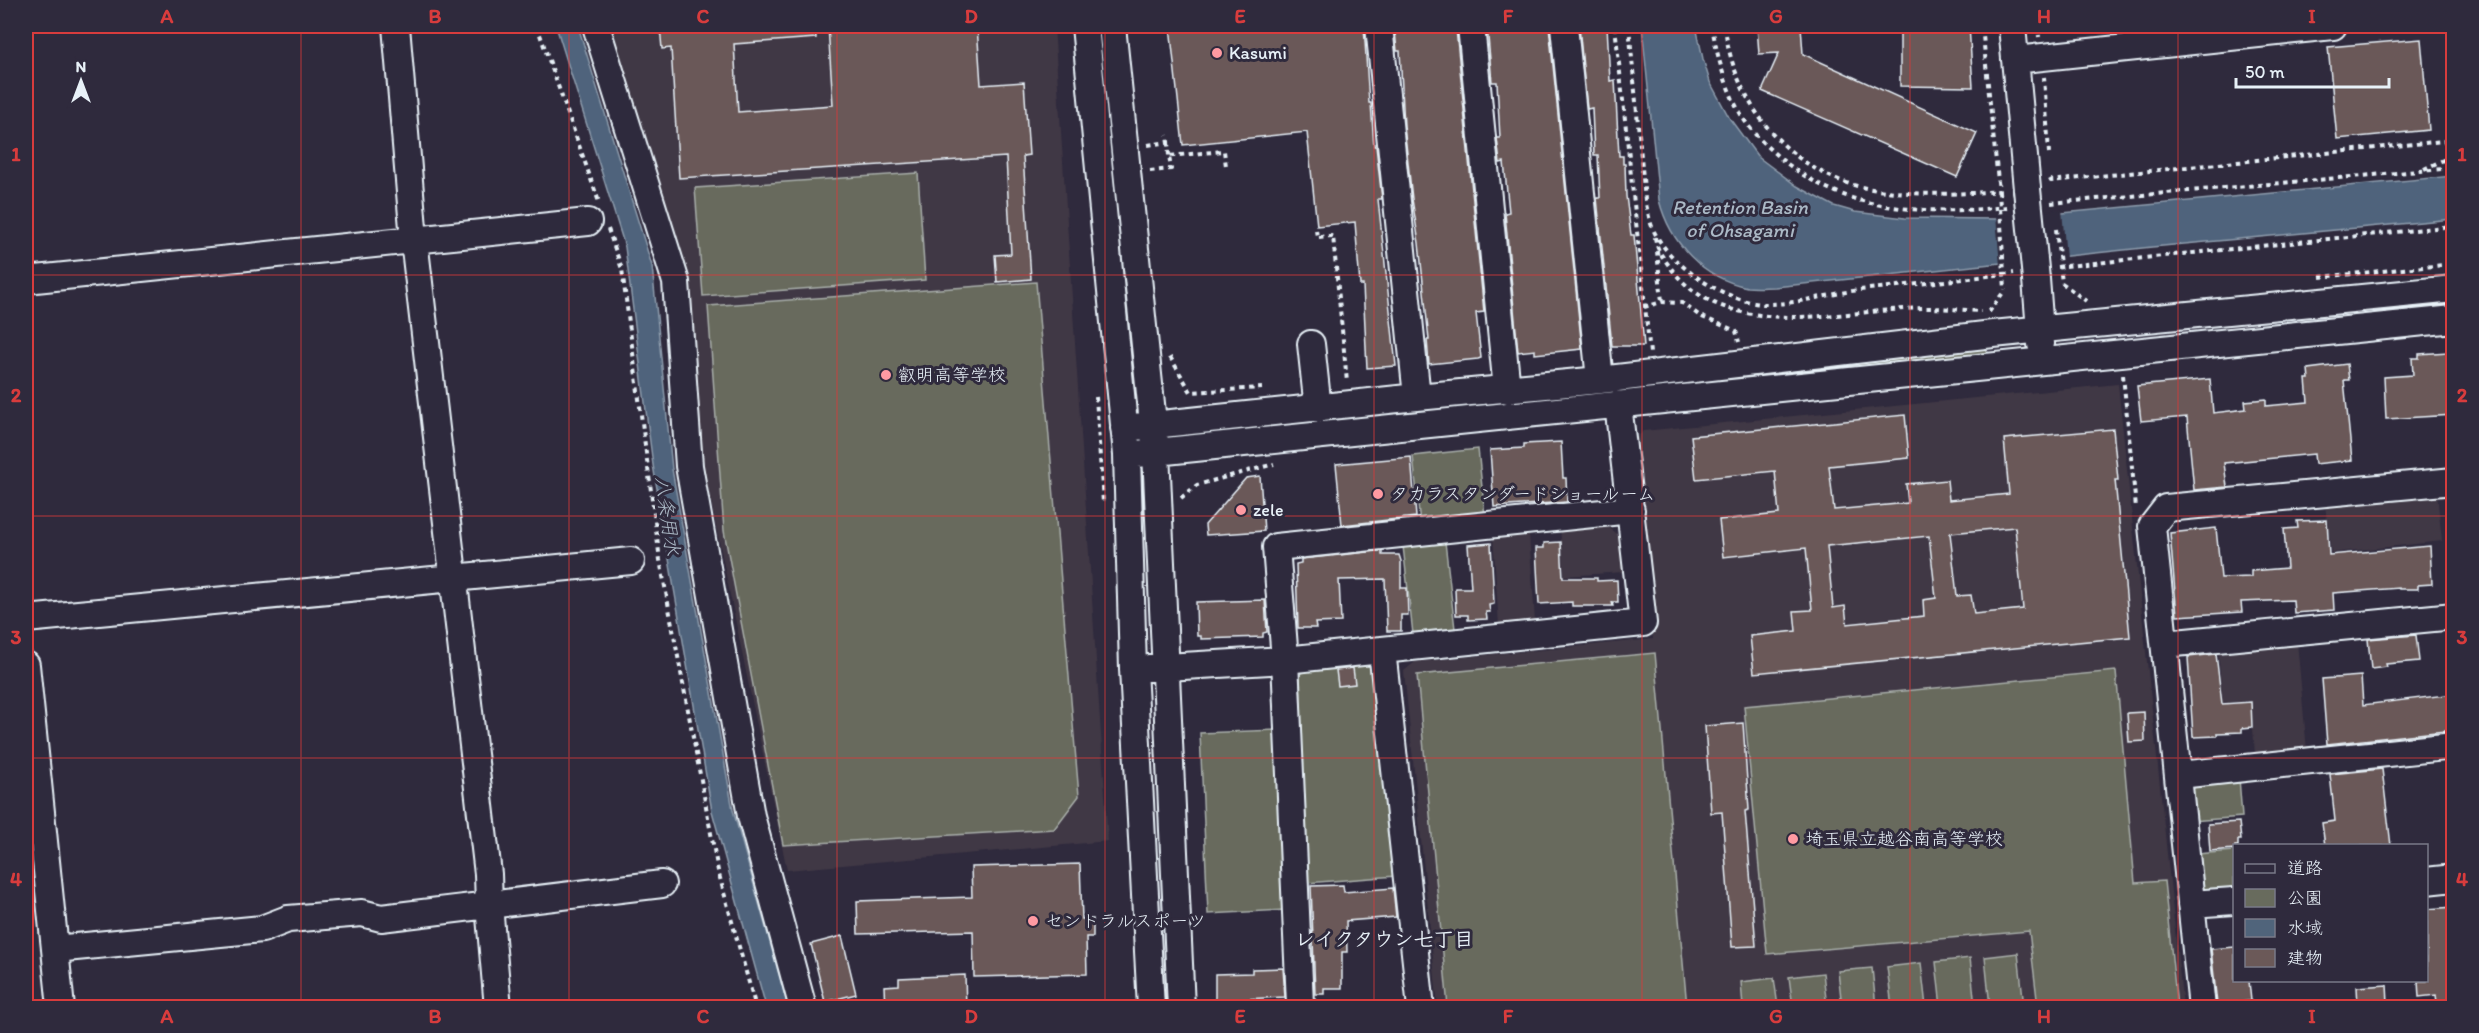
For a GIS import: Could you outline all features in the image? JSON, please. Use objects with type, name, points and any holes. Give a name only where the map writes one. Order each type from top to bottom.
[{"type":"street","points":[[396,26],[414,240],[488,874],[498,1008]]},
{"type":"street","points":[[596,26],[676,282],[689,466],[751,816],[803,1008]]},
{"type":"street","points":[[1084,26],[1127,455],[1133,669],[1151,1008]]},
{"type":"street","points":[[1112,26],[1156,452],[1181,1008]]},
{"type":"street","points":[[1379,26],[1416,397]]},
{"type":"street","points":[[1471,26],[1508,390]]},
{"type":"street","points":[[1564,26],[1600,380]]},
{"type":"street","points":[[2012,26],[2037,273],[2039,329],[2043,359]]},
{"type":"street","points":[[2015,60],[2333,26]]},
{"type":"street","points":[[26,280],[414,240],[598,217]]},
{"type":"street","points":[[1124,428],[1416,397],[1508,390],[2039,329],[2454,289]]},
{"type":"street","points":[[1127,455],[2043,359],[2454,319]]},
{"type":"street","points":[[1311,344],[1318,409]]},
{"type":"street","points":[[1133,669],[1285,660],[1643,623],[1618,404]]},
{"type":"street","points":[[2202,1008],[2152,526],[2166,508],[2454,481]]},
{"type":"street","points":[[1304,1008],[1300,1004],[1285,660],[1276,547],[1631,510]]},
{"type":"street","points":[[26,619],[631,561]]},
{"type":"street","points":[[2165,644],[2454,616]]},
{"type":"street","points":[[1382,650],[1421,1007],[1415,1008]]},
{"type":"street","points":[[26,665],[62,1008]]},
{"type":"street","points":[[2179,775],[2454,746]]},
{"type":"street","points":[[2428,881],[2454,878]]},
{"type":"street","points":[[55,949],[262,929],[288,919],[362,913],[381,918],[662,884]]},
{"type":"street","points":[[2191,904],[2233,901]]},
{"type":"path","points":[[537,26],[598,217],[622,269],[660,560],[715,859],[756,1008]]},
{"type":"path","points":[[1615,26],[1650,353]]},
{"type":"path","points":[[1629,26],[1645,200],[1657,250],[1662,302]]},
{"type":"path","points":[[1725,26],[1730,58],[1736,75],[1760,120],[1799,158],[1815,168],[1856,186],[1953,194],[1999,191]]},
{"type":"path","points":[[1657,250],[1681,280],[1699,296],[1733,311],[1762,317],[1882,313],[1925,308],[1990,312],[2006,290],[1999,191],[1982,26]]},
{"type":"path","points":[[2038,26],[2049,159]]},
{"type":"path","points":[[1150,171],[1171,168],[1167,135]]},
{"type":"path","points":[[2050,170],[2051,181],[2454,140]]},
{"type":"path","points":[[1148,145],[1168,142]]},
{"type":"path","points":[[1170,156],[1224,151],[1226,166]]},
{"type":"path","points":[[2422,170],[2454,155]]},
{"type":"path","points":[[1654,233],[1677,261],[1696,276],[1727,295],[1765,304],[1849,291],[2037,273],[2454,226]]},
{"type":"path","points":[[1316,230],[1317,237],[1333,236],[1347,382]]},
{"type":"path","points":[[2062,283],[2084,301]]},
{"type":"path","points":[[1644,307],[1662,302],[1682,303],[1700,316],[1737,331],[1739,343]]},
{"type":"path","points":[[1096,393],[1104,504]]},
{"type":"shaded area","name":"叡明高等学校","points":[[612,26],[1054,26],[1108,841],[787,870],[704,468],[686,283]]},
{"type":"shaded area","name":"埼玉県立越谷南高等学校","points":[[2118,384],[2183,1007],[1438,1007],[1404,671],[1415,662],[1653,639],[1635,440],[1643,431]]},
{"type":"shaded area","points":[[2437,494],[2442,541],[2331,553],[2325,505]]},
{"type":"shaded area","points":[[1604,524],[1620,536],[1623,572],[1564,576],[1560,527]]},
{"type":"shaded area","points":[[1529,534],[1535,622],[1499,625],[1493,536]]},
{"type":"shaded area","points":[[2297,642],[2307,751],[2255,755],[2251,701],[2222,703],[2218,649]]},
{"type":"green space","points":[[918,173],[925,280],[703,296],[695,188]]},
{"type":"green space","points":[[1036,282],[1079,796],[1054,829],[783,845],[724,531],[708,306]]},
{"type":"green space","points":[[1985,348],[1989,354],[1394,419],[1302,419]]},
{"type":"green space","points":[[1478,449],[1485,516],[1420,523],[1413,456]]},
{"type":"green space","points":[[1445,542],[1455,629],[1413,634],[1403,546]]},
{"type":"green space","points":[[1655,653],[1687,1007],[1448,1007],[1417,675]]},
{"type":"green space","points":[[1366,660],[1373,668],[1396,876],[1306,883],[1300,674],[1309,666]]},
{"type":"green space","points":[[2116,671],[2135,883],[2164,881],[2177,1007],[2038,1007],[2029,931],[1767,954],[1744,706]]},
{"type":"green space","points":[[1277,730],[1285,910],[1208,914],[1200,733]]},
{"type":"green space","points":[[2239,778],[2242,817],[2191,821],[2190,795],[2198,781]]},
{"type":"green space","points":[[2233,851],[2233,892],[2210,894],[2198,886],[2196,854]]},
{"type":"green space","points":[[2018,953],[2024,1007],[1990,1007],[1985,957]]},
{"type":"green space","points":[[1970,958],[1975,1007],[1941,1007],[1936,962]]},
{"type":"green space","points":[[1921,963],[1926,1007],[1892,1007],[1887,967]]},
{"type":"green space","points":[[1872,968],[1876,1007],[1842,1007],[1838,971]]},
{"type":"green space","points":[[1823,973],[1827,1007],[1793,1007],[1789,977]]},
{"type":"green space","points":[[1774,978],[1778,1007],[1743,1007],[1741,982]]},
{"type":"water","name":"八条用水","points":[[556,26],[578,26],[652,266],[672,469],[733,810],[788,1007],[766,1007],[712,811],[653,465],[625,247]]},
{"type":"water","name":"Retention Basin of Ohsagami","points":[[1642,26],[1696,26],[1710,82],[1730,119],[1758,157],[1797,186],[1834,206],[1855,212],[1905,218],[1998,219],[2453,176],[2453,219],[2152,247],[1775,287],[1747,287],[1716,276],[1703,267],[1680,244],[1664,216],[1659,200]]},
{"type":"pier","points":[[2062,209],[2066,259],[2000,266],[1996,216]]},
{"type":"building","points":[[660,26],[815,26],[816,38],[734,44],[738,112],[833,105],[828,26],[977,26],[981,85],[1024,82],[1029,155],[1023,156],[1031,279],[997,282],[995,255],[1011,254],[1006,157],[679,178],[671,48],[662,49]]},
{"type":"building","points":[[1170,26],[1364,26],[1369,103],[1371,103],[1374,146],[1376,146],[1382,199],[1378,199],[1396,366],[1367,368],[1363,285],[1360,285],[1355,222],[1317,226],[1307,132],[1183,145]]},
{"type":"building","points":[[1404,26],[1448,26],[1448,29],[1456,29],[1484,312],[1476,313],[1481,358],[1478,359],[1429,364],[1427,340],[1429,340],[1419,243],[1404,126],[1400,51],[1397,51],[1395,31],[1404,30]]},
{"type":"building","points":[[1487,26],[1549,26],[1582,349],[1535,354],[1535,350],[1518,352],[1505,213],[1509,212],[1504,162],[1500,163],[1497,138],[1500,138],[1497,82],[1492,82]]},
{"type":"building","points":[[1579,26],[1607,26],[1610,81],[1615,80],[1619,156],[1623,156],[1623,164],[1625,164],[1626,196],[1631,235],[1634,235],[1644,346],[1612,346],[1597,198],[1600,198],[1598,155],[1594,155],[1592,108],[1587,109]]},
{"type":"building","points":[[1757,26],[1801,26],[1803,54],[1977,133],[1957,177],[1762,91],[1779,53],[1759,54]]},
{"type":"building","points":[[1900,26],[1944,26],[1944,28],[1969,26],[1973,87],[1900,86]]},
{"type":"building","points":[[2421,39],[2429,130],[2337,139],[2328,47]]},
{"type":"building","points":[[2448,352],[2449,369],[2454,368],[2454,415],[2386,419],[2384,377],[2413,375],[2412,358],[2419,358],[2419,354]]},
{"type":"building","points":[[2347,364],[2349,380],[2344,380],[2352,460],[2315,464],[2314,454],[2224,463],[2227,487],[2194,490],[2187,417],[2141,421],[2137,386],[2210,379],[2213,413],[2246,409],[2245,401],[2266,399],[2266,406],[2308,402],[2306,379],[2309,379],[2308,369]]},
{"type":"building","points":[[1905,415],[1909,458],[1829,466],[1834,510],[1908,503],[1906,484],[1947,480],[1949,500],[2009,494],[2004,439],[2113,429],[2118,480],[2115,480],[2130,637],[1754,673],[1750,636],[1796,631],[1794,611],[1812,610],[1806,548],[1723,557],[1719,520],[1779,514],[1775,471],[1696,479],[1691,436]],"holes":[[[2015,527],[2023,609],[1974,614],[1971,595],[1957,596],[1950,533]],[[1929,536],[1936,598],[1923,600],[1924,616],[1847,624],[1845,606],[1833,608],[1827,546]]]},
{"type":"building","points":[[1561,442],[1567,502],[1494,507],[1490,450],[1524,448],[1524,444]]},
{"type":"building","points":[[1411,457],[1416,517],[1342,525],[1336,464]]},
{"type":"building","points":[[1260,476],[1264,531],[1206,535],[1205,525],[1246,478]]},
{"type":"building","points":[[2327,520],[2329,555],[2430,546],[2432,584],[2418,585],[2418,589],[2399,588],[2333,593],[2334,610],[2294,613],[2293,600],[2241,602],[2242,612],[2177,616],[2170,533],[2216,528],[2221,578],[2251,577],[2251,571],[2287,568],[2284,529],[2298,528],[2297,521]]},
{"type":"building","points":[[1561,542],[1563,578],[1617,580],[1618,602],[1612,602],[1613,606],[1572,606],[1572,602],[1539,604],[1536,548],[1544,548],[1544,543]]},
{"type":"building","points":[[1491,543],[1494,604],[1489,605],[1490,612],[1486,612],[1487,619],[1468,620],[1468,615],[1456,615],[1455,588],[1471,588],[1468,545]]},
{"type":"building","points":[[1382,551],[1382,555],[1399,555],[1401,561],[1401,588],[1407,588],[1408,615],[1401,615],[1401,631],[1387,631],[1385,579],[1339,580],[1341,622],[1315,623],[1316,628],[1298,628],[1296,564],[1301,563],[1301,559]]},
{"type":"building","points":[[1265,600],[1267,632],[1263,633],[1263,637],[1201,639],[1201,636],[1197,636],[1196,602]]},
{"type":"building","points":[[2416,635],[2419,661],[2386,664],[2387,667],[2371,669],[2368,639]]},
{"type":"building","points":[[2216,654],[2222,704],[2251,702],[2252,727],[2242,728],[2242,732],[2193,737],[2188,657]]},
{"type":"building","points":[[1353,668],[1355,684],[1338,686],[1336,670]]},
{"type":"building","points":[[2361,676],[2363,705],[2454,694],[2454,730],[2327,744],[2322,679]]},
{"type":"building","points":[[2144,712],[2145,741],[2129,742],[2127,713]]},
{"type":"building","points":[[1743,723],[1749,810],[1745,811],[1756,946],[1732,947],[1722,812],[1711,813],[1705,726]]},
{"type":"building","points":[[2382,769],[2391,844],[2325,844],[2322,823],[2335,821],[2330,774]]},
{"type":"building","points":[[2239,822],[2241,840],[2238,840],[2238,844],[2233,844],[2233,849],[2210,851],[2208,824]]},
{"type":"building","points":[[1080,864],[1082,919],[1093,919],[1093,937],[1086,937],[1087,974],[974,977],[973,931],[858,934],[857,901],[972,897],[971,867]]},
{"type":"building","points":[[1343,885],[1344,892],[1393,888],[1396,917],[1346,921],[1347,952],[1342,952],[1342,988],[1324,988],[1324,994],[1315,994],[1311,886]]},
{"type":"building","points":[[2454,907],[2454,938],[2449,938],[2450,973],[2454,973],[2454,1000],[2437,1002],[2436,995],[2419,997],[2418,982],[2428,982],[2428,909]]},
{"type":"building","points":[[842,936],[856,994],[825,1002],[811,944]]},
{"type":"building","points":[[2233,947],[2233,982],[2249,982],[2251,1001],[2217,1004],[2211,949]]},
{"type":"building","points":[[1283,968],[1285,997],[1245,999],[1245,1008],[1215,1008],[1215,974],[1252,973],[1252,969]]},
{"type":"building","points":[[965,975],[966,1008],[885,1008],[884,986],[899,985],[899,978]]},
{"type":"building","points":[[2387,985],[2388,1003],[2358,1005],[2357,987]]},
{"type":"place","name":"Kasumi","points":[[1217,53]]},
{"type":"place","name":"叡明高等学校","points":[[886,375]]},
{"type":"place","name":"タカラスタンダードショールーム","points":[[1378,494]]},
{"type":"place","name":"zele","points":[[1241,510]]},
{"type":"place","name":"埼玉県立越谷南高等学校","points":[[1793,839]]},
{"type":"place","name":"セントラルスポーツ","points":[[1033,921]]},
{"type":"district","name":"レイクタウン七丁目","points":[[1384,939]]}]
